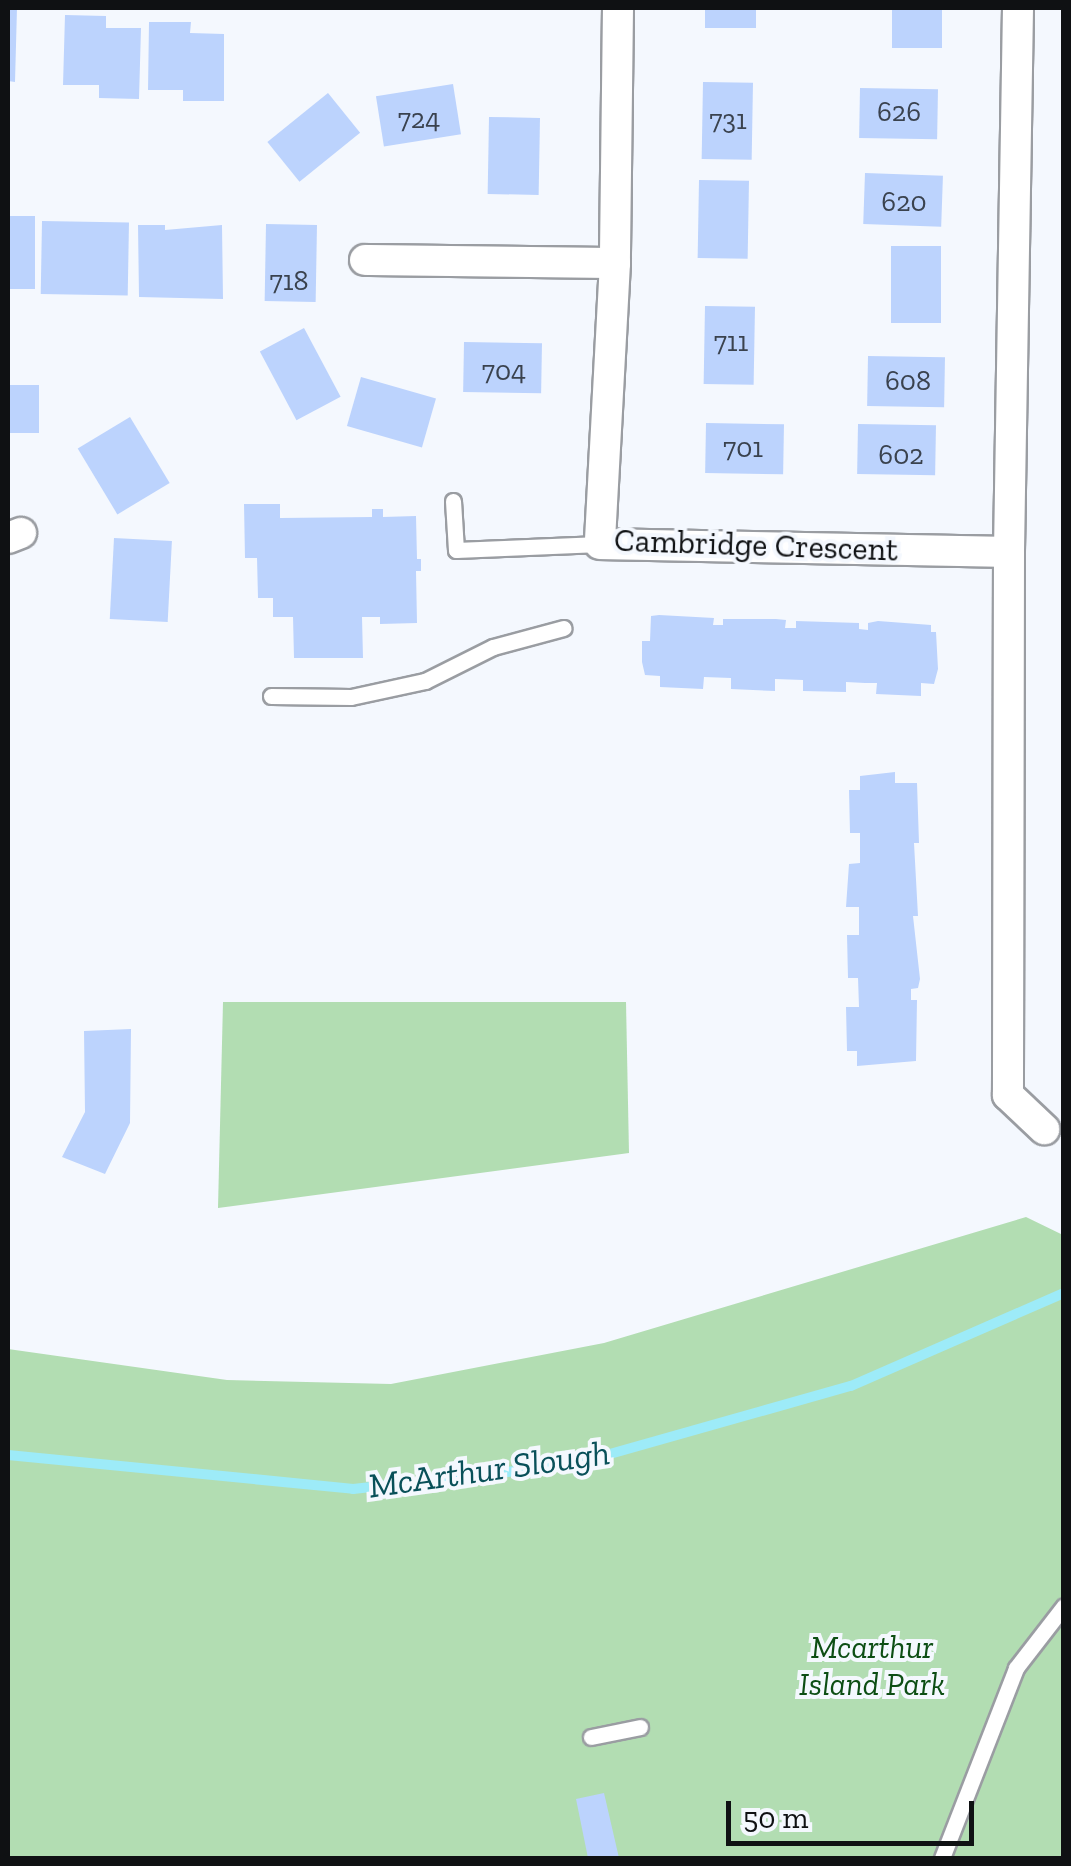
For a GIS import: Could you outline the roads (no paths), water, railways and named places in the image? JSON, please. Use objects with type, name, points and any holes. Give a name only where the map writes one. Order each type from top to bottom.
[{"type":"street","name":"Cambridge Crescent","points":[[618,8],[615,263],[600,544],[1009,552]]},
{"type":"street","points":[[1018,8],[1009,552],[1008,1095],[1044,1130]]},
{"type":"street","points":[[365,260],[615,263]]},
{"type":"lane","points":[[453,502],[456,550],[600,544]]},
{"type":"lane","points":[[271,696],[351,698],[425,681],[493,647],[564,628]]},
{"type":"lane","points":[[942,1858],[1016,1668],[1064,1606]]},
{"type":"lane","points":[[591,1737],[640,1727]]},
{"type":"waterway","name":"McArthur Slough","points":[[8,1455],[353,1489],[571,1465],[851,1386],[1064,1293]]},
{"type":"park label","name":"Mcarthur Island Park","points":[[872,1666]]}]
